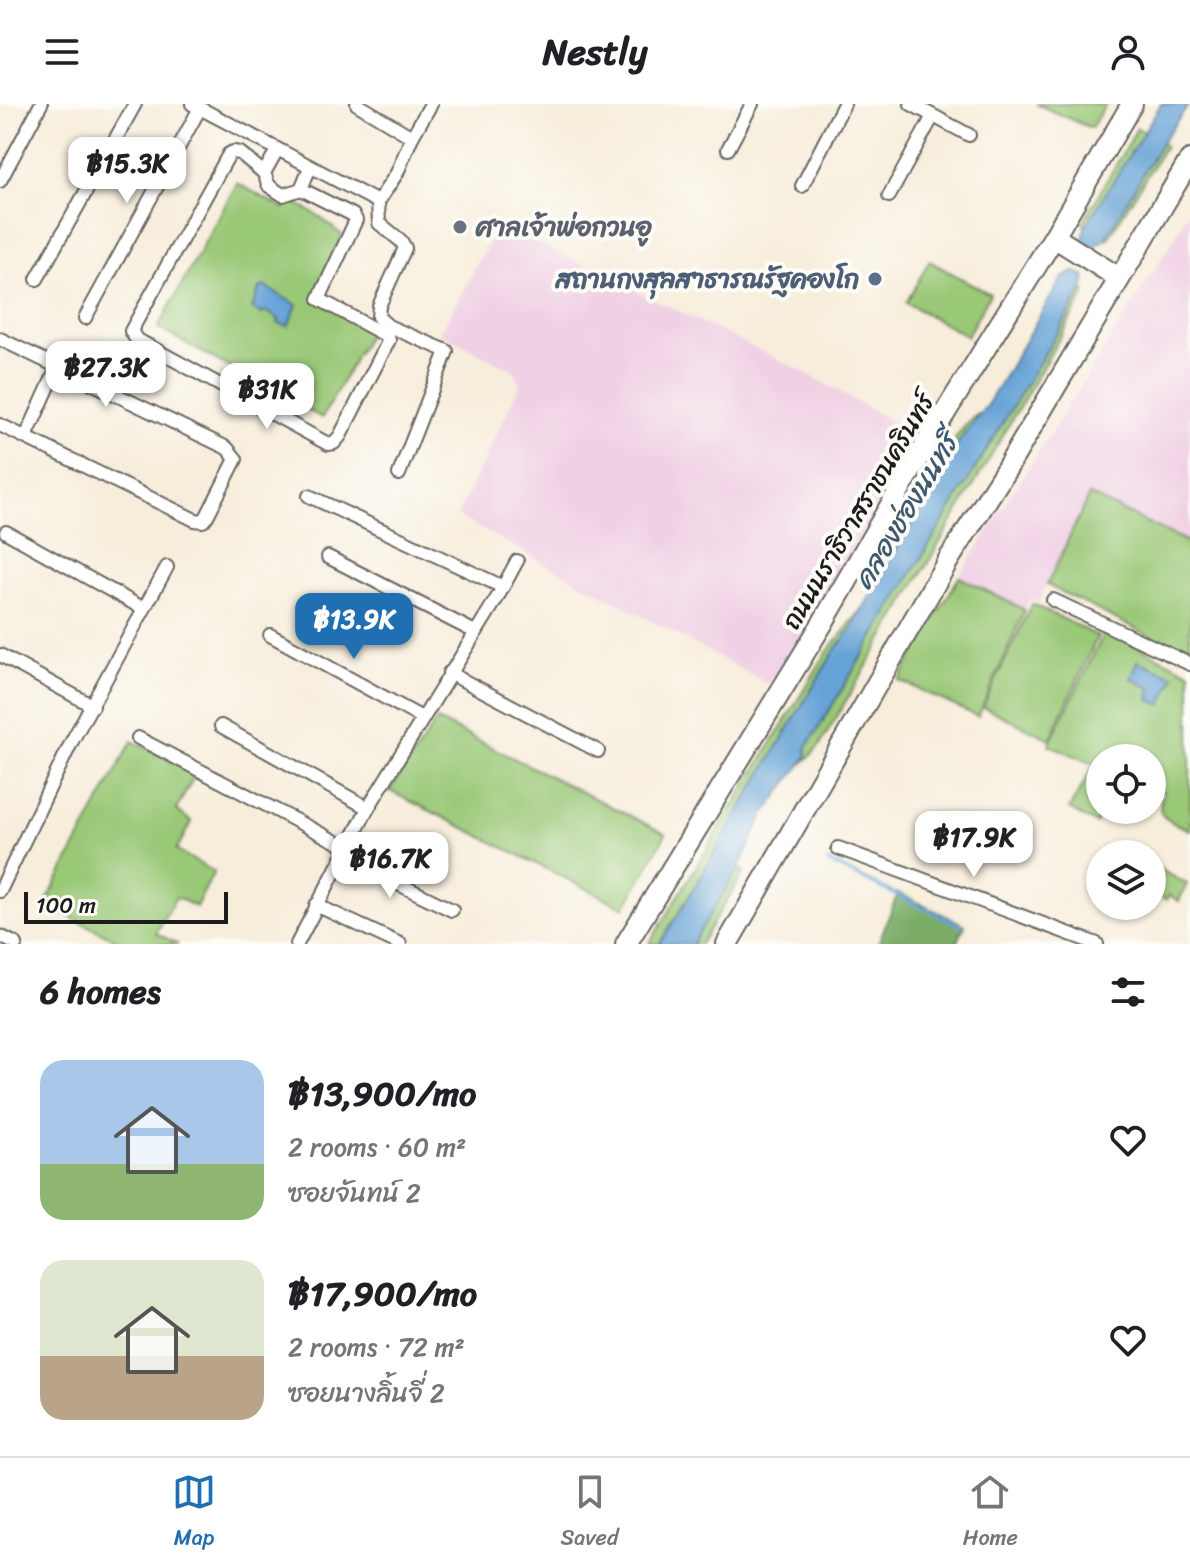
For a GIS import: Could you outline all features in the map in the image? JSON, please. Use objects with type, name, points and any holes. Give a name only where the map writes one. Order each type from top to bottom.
[{"type":"main road","name":"ถนนนราธิวาสราชนครินทร์","points":[[626,944],[822,624],[932,434],[1132,104]]},
{"type":"main road","points":[[727,944],[949,559],[1007,468],[1190,160]]},
{"type":"main road","points":[[1054,237],[1119,278]]},
{"type":"street","points":[[1,175],[41,104]]},
{"type":"street","points":[[37,279],[135,104]]},
{"type":"street","points":[[357,104],[412,137]]},
{"type":"street","points":[[399,474],[447,351],[388,326],[378,317],[379,306],[405,248],[379,223],[378,202],[397,173],[412,137],[431,104]]},
{"type":"street","points":[[728,149],[752,104]]},
{"type":"street","points":[[802,186],[844,104]]},
{"type":"street","points":[[911,104],[969,135]]},
{"type":"street","points":[[85,318],[196,106],[378,202]]},
{"type":"street","points":[[889,196],[933,116]]},
{"type":"street","points":[[264,173],[277,150]]},
{"type":"street","points":[[240,153],[264,173],[269,186],[283,195],[301,189],[353,215],[356,220],[319,299],[389,340],[334,443],[328,444],[136,339],[131,331],[229,154],[240,153]]},
{"type":"street","points":[[301,189],[310,167]]},
{"type":"street","points":[[0,339],[227,448],[236,459],[207,516],[203,521],[195,520],[0,425]]},
{"type":"street","points":[[26,437],[58,366]]},
{"type":"street","points":[[309,496],[503,587]]},
{"type":"street","points":[[6,532],[144,609]]},
{"type":"street","points":[[328,557],[475,632]]},
{"type":"street","points":[[297,944],[368,808],[517,561]]},
{"type":"street","points":[[0,891],[72,741],[167,567]]},
{"type":"street","points":[[1053,600],[1190,664]]},
{"type":"street","points":[[270,635],[422,718]]},
{"type":"street","points":[[0,655],[93,706]]},
{"type":"street","points":[[449,673],[598,751]]},
{"type":"street","points":[[221,726],[368,808]]},
{"type":"street","points":[[138,738],[452,910]]},
{"type":"street","points":[[838,848],[1097,944]]},
{"type":"street","points":[[316,905],[400,944]]},
{"type":"street","points":[[0,936],[16,944]]},
{"type":"shaded area","points":[[1190,210],[1190,543],[1089,496],[1038,603],[1030,598],[1025,610],[959,577],[1162,258]]},
{"type":"shaded area","points":[[499,224],[808,374],[923,439],[774,687],[457,516],[520,385],[515,371],[440,333]]},
{"type":"green space","points":[[1036,104],[1106,104],[1091,128]]},
{"type":"green space","points":[[1137,128],[1144,132],[1085,227],[1083,222]]},
{"type":"green space","points":[[1161,143],[1165,146],[1108,239],[1106,236]]},
{"type":"green space","points":[[237,183],[284,209],[291,200],[342,235],[315,295],[370,331],[322,418],[158,328]]},
{"type":"green space","points":[[929,261],[990,294],[967,336],[906,303]]},
{"type":"green space","points":[[1083,290],[1086,292],[818,748],[798,768],[807,756],[806,749]]},
{"type":"green space","points":[[980,413],[960,440],[891,556],[893,541],[934,471],[958,435]]},
{"type":"green space","points":[[1089,495],[1190,543],[1190,656],[1047,585]]},
{"type":"green space","points":[[959,577],[1025,610],[978,717],[899,680]]},
{"type":"green space","points":[[1032,604],[1098,636],[1050,739],[983,707]]},
{"type":"green space","points":[[862,609],[684,905],[659,944],[649,944],[827,652]]},
{"type":"green space","points":[[1105,631],[1190,672],[1190,830],[1166,818],[1166,744],[1086,744],[1086,760],[1049,745]]},
{"type":"green space","points":[[437,720],[666,834],[625,908],[390,791]]},
{"type":"green space","points":[[132,741],[196,773],[176,810],[192,822],[176,850],[214,872],[196,907],[176,897],[156,933],[178,944],[124,944],[45,904]]},
{"type":"green space","points":[[1086,780],[1086,818],[1069,809]]},
{"type":"green space","points":[[738,868],[744,872],[700,944],[692,944]]},
{"type":"green space","points":[[1166,873],[1187,884],[1179,901],[1169,895],[1166,900]]},
{"type":"green space","points":[[898,893],[965,925],[957,944],[878,944]]},
{"type":"water","points":[[1161,104],[1189,104],[1160,145],[1105,239],[1093,247],[1083,240],[1085,227]]},
{"type":"water","points":[[1075,271],[1086,278],[1083,290],[806,749],[807,756],[763,816],[739,868],[692,944],[659,944],[833,653],[850,631],[960,440],[989,402],[1062,278]]},
{"type":"water","points":[[264,286],[297,305],[288,326],[278,323],[279,319],[265,311],[262,314],[252,309],[259,289]]},
{"type":"water","points":[[1138,661],[1174,676],[1162,705],[1149,700],[1151,688],[1131,679]]},
{"type":"waterway","points":[[828,862],[962,926]]},
{"type":"place","name":"ศาลเจ้าพ่อกวนอู","points":[[460,227]]},
{"type":"place","name":"สถานกงสุลสาธารณรัฐคองโก","points":[[875,279]]},
{"type":"water label","name":"คลองช่องนนทรี","points":[[905,511]]}]
